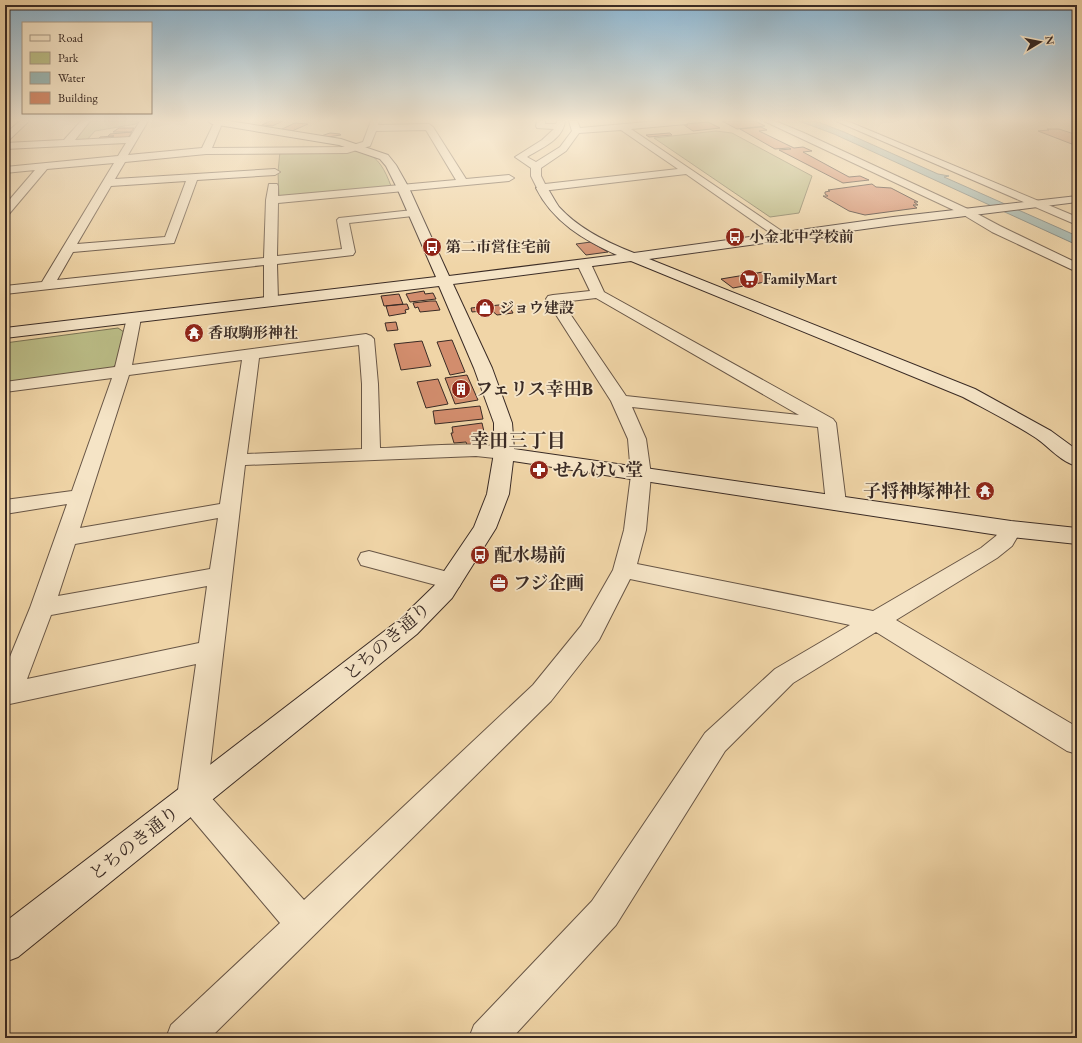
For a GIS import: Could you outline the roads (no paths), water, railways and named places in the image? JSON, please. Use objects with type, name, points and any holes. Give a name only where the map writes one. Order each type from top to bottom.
[{"type":"street","points":[[5,212],[41,170]]},
{"type":"street","points":[[46,286],[115,170]]},
{"type":"street","name":"とちのき通り","points":[[5,944],[408,627],[451,581],[485,528],[498,494],[504,453],[503,423],[483,368],[394,170]]},
{"type":"street","points":[[456,170],[464,182]]},
{"type":"street","points":[[536,170],[536,176],[544,195],[557,211],[573,225],[604,244],[969,393],[1044,435],[1077,460]]},
{"type":"street","points":[[877,170],[969,212],[996,229],[1077,268]]},
{"type":"street","points":[[951,170],[1032,205],[1077,221]]},
{"type":"street","points":[[542,188],[688,171],[783,236]]},
{"type":"street","points":[[107,183],[275,172],[272,200],[270,302]]},
{"type":"street","points":[[68,249],[170,240],[192,177]]},
{"type":"street","points":[[272,200],[509,178]]},
{"type":"street","points":[[5,333],[584,264],[783,236],[1077,199]]},
{"type":"street","points":[[5,290],[349,252],[343,220],[413,213]]},
{"type":"street","points":[[584,264],[598,294],[827,423]]},
{"type":"street","points":[[184,1038],[542,693],[590,633],[624,570],[635,530],[641,475],[637,440],[620,401],[553,299],[598,294]]},
{"type":"street","points":[[5,693],[17,672],[42,608],[122,372],[134,318]]},
{"type":"street","points":[[5,387],[366,339],[370,384],[370,454]]},
{"type":"street","points":[[251,355],[220,575],[192,797],[302,923]]},
{"type":"street","points":[[620,401],[827,423]]},
{"type":"street","points":[[827,423],[836,502]]},
{"type":"street","points":[[237,460],[476,450],[1011,529],[1077,536]]},
{"type":"street","points":[[5,507],[79,496]]},
{"type":"street","points":[[65,538],[230,509]]},
{"type":"street","points":[[487,1038],[604,913],[714,742],[784,676],[989,553],[1004,541],[1011,529]]},
{"type":"street","points":[[368,559],[451,581]]},
{"type":"street","points":[[624,570],[877,621],[1077,742]]},
{"type":"street","points":[[42,608],[220,575]]},
{"type":"street","points":[[5,693],[211,651]]},
{"type":"water","points":[[912,170],[928,170],[938,174],[949,176],[944,177],[1077,236],[1077,245]]},
{"type":"place","name":"小金北中学校前","points":[[735,237]]},
{"type":"place","name":"第二市営住宅前","points":[[432,247]]},
{"type":"place","name":"FamilyMart","points":[[749,279]]},
{"type":"place","name":"ジョウ建設","points":[[485,308]]},
{"type":"place","name":"香取駒形神社","points":[[194,333]]},
{"type":"place","name":"フェリス幸田B","points":[[461,389]]},
{"type":"place","name":"せんけい堂","points":[[539,470]]},
{"type":"place","name":"子将神塚神社","points":[[985,491]]},
{"type":"place","name":"配水場前","points":[[480,555]]},
{"type":"place","name":"フジ企画","points":[[499,583]]},
{"type":"district","name":"幸田三丁目","points":[[518,440]]}]
